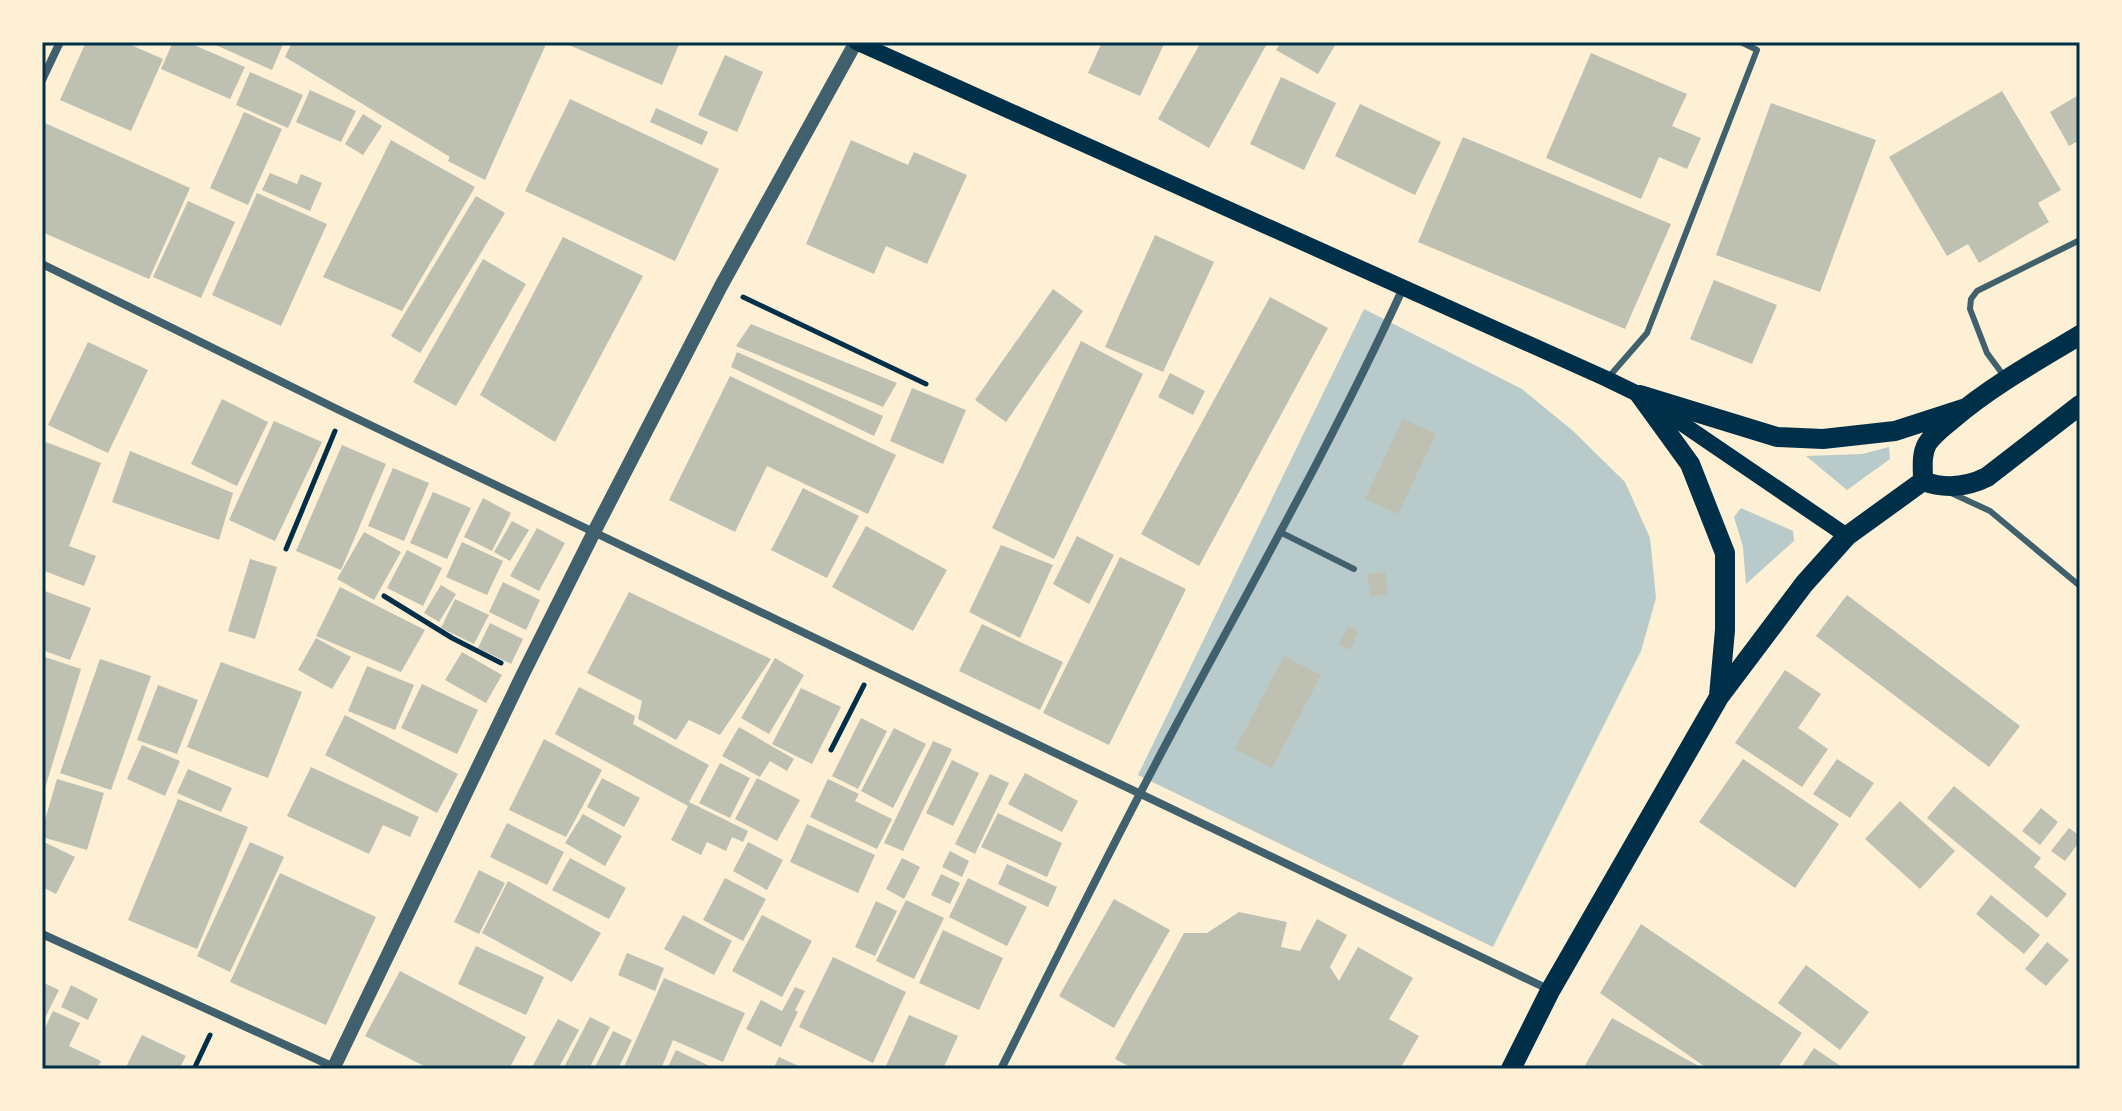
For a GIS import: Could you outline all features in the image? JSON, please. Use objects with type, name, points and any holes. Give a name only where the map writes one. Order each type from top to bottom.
[{"type":"main road","points":[[856,42],[1640,395],[1847,536]]},
{"type":"main road","points":[[1923,481],[1922,462],[1928,443],[1935,434],[2006,379],[2080,335]]},
{"type":"main road","points":[[1640,395],[1777,437],[1823,439],[1895,431],[1966,408]]},
{"type":"main road","points":[[1640,395],[1690,464],[1725,553],[1725,630],[1719,697]]},
{"type":"main road","points":[[1923,481],[1947,486],[1979,481],[2080,405]]},
{"type":"main road","points":[[1511,1069],[1550,991],[1719,697],[1804,584],[1847,536],[1923,481]]},
{"type":"street","points":[[42,80],[60,42]]},
{"type":"street","points":[[42,934],[335,1068],[594,532],[721,286],[856,42]]},
{"type":"street","points":[[42,264],[343,412],[1550,991]]},
{"type":"street","points":[[1001,1069],[1139,793],[1280,532],[1403,287]]},
{"type":"lane","points":[[1607,379],[1647,333],[1759,46],[1741,42]]},
{"type":"lane","points":[[2006,379],[1987,353],[1970,309],[1971,299],[1977,291],[2080,240]]},
{"type":"lane","points":[[1923,481],[1990,511],[2080,586]]},
{"type":"lane","points":[[1280,532],[1354,569]]},
{"type":"path","points":[[721,286],[926,384]]},
{"type":"path","points":[[286,549],[343,412]]},
{"type":"path","points":[[384,596],[452,638],[523,674]]},
{"type":"path","points":[[831,750],[874,666]]},
{"type":"path","points":[[194,1069],[219,1016]]},
{"type":"shaded area","points":[[1364,309],[1522,389],[1572,430],[1625,482],[1650,538],[1656,598],[1641,651],[1493,947],[1138,775]]},
{"type":"shaded area","points":[[1889,447],[1890,459],[1847,490],[1806,456],[1862,454]]},
{"type":"shaded area","points":[[1741,508],[1793,531],[1794,541],[1746,584],[1743,547],[1734,517]]},
{"type":"building","points":[[86,42],[124,42],[163,59],[131,131],[60,100]]},
{"type":"building","points":[[173,42],[187,42],[245,67],[230,99],[161,69]]},
{"type":"building","points":[[209,42],[284,42],[272,70]]},
{"type":"building","points":[[292,42],[547,42],[485,180],[448,161],[450,157],[285,57]]},
{"type":"building","points":[[562,42],[680,42],[662,85]]},
{"type":"building","points":[[1102,42],[1165,42],[1140,96],[1088,73]]},
{"type":"building","points":[[1201,42],[1268,42],[1209,148],[1158,119]]},
{"type":"building","points":[[1281,42],[1337,42],[1318,74],[1276,50]]},
{"type":"building","points":[[1591,53],[1687,94],[1672,126],[1701,138],[1687,169],[1659,157],[1641,199],[1546,158]]},
{"type":"building","points":[[725,55],[763,72],[737,132],[698,115]]},
{"type":"building","points":[[250,72],[303,95],[288,128],[236,105]]},
{"type":"building","points":[[1281,77],[1336,103],[1304,170],[1250,144]]},
{"type":"building","points":[[310,90],[356,111],[341,142],[296,122]]},
{"type":"building","points":[[2002,91],[2061,190],[2038,203],[2049,222],[1979,263],[1968,244],[1947,256],[1889,157]]},
{"type":"building","points":[[2080,94],[2080,140],[2069,146],[2050,112]]},
{"type":"building","points":[[570,99],[719,169],[675,261],[525,191]]},
{"type":"building","points":[[1771,103],[1876,140],[1820,292],[1716,255]]},
{"type":"building","points":[[1360,104],[1441,142],[1415,195],[1335,156]]},
{"type":"building","points":[[656,108],[708,132],[702,145],[650,122]]},
{"type":"building","points":[[244,112],[282,129],[248,205],[210,188]]},
{"type":"building","points":[[363,114],[382,126],[363,155],[345,144]]},
{"type":"building","points":[[45,123],[190,188],[149,279],[42,232],[42,129]]},
{"type":"building","points":[[1463,137],[1671,224],[1625,329],[1418,242]]},
{"type":"building","points":[[391,140],[475,187],[402,311],[323,277]]},
{"type":"building","points":[[851,140],[908,165],[914,152],[967,175],[927,264],[886,246],[874,274],[806,244]]},
{"type":"building","points":[[270,173],[297,184],[301,174],[322,183],[310,211],[262,190]]},
{"type":"building","points":[[257,193],[327,224],[281,326],[212,295]]},
{"type":"building","points":[[476,196],[505,213],[420,353],[391,336]]},
{"type":"building","points":[[188,201],[235,222],[201,298],[153,277]]},
{"type":"building","points":[[1155,235],[1214,262],[1163,372],[1105,347]]},
{"type":"building","points":[[563,237],[643,276],[555,442],[480,395]]},
{"type":"building","points":[[483,259],[526,284],[456,406],[413,382]]},
{"type":"building","points":[[1714,280],[1777,305],[1752,364],[1690,339]]},
{"type":"building","points":[[1053,289],[1083,311],[1006,422],[975,400]]},
{"type":"building","points":[[1270,297],[1328,328],[1199,566],[1141,534]]},
{"type":"building","points":[[751,324],[897,383],[883,407],[736,346]]},
{"type":"building","points":[[1081,341],[1143,374],[1054,559],[992,528]]},
{"type":"building","points":[[88,342],[148,370],[108,453],[48,425]]},
{"type":"building","points":[[737,352],[883,416],[874,436],[731,367]]},
{"type":"building","points":[[1170,373],[1205,391],[1193,415],[1158,397]]},
{"type":"building","points":[[730,376],[896,455],[868,514],[767,466],[735,532],[669,500]]},
{"type":"building","points":[[912,388],[966,410],[943,464],[890,441]]},
{"type":"building","points":[[222,399],[268,422],[237,486],[191,464]]},
{"type":"building","points":[[1403,419],[1436,434],[1398,514],[1365,499]]},
{"type":"building","points":[[274,421],[322,442],[275,541],[229,520]]},
{"type":"building","points":[[46,442],[101,463],[69,546],[96,556],[84,586],[42,570],[42,453]]},
{"type":"building","points":[[342,445],[386,464],[341,570],[296,551]]},
{"type":"building","points":[[130,451],[233,493],[219,540],[112,502]]},
{"type":"building","points":[[393,468],[429,483],[404,541],[368,526]]},
{"type":"building","points":[[803,488],[859,516],[827,578],[771,550]]},
{"type":"building","points":[[433,492],[471,508],[447,559],[410,543]]},
{"type":"building","points":[[483,498],[511,513],[492,551],[464,537]]},
{"type":"building","points":[[512,521],[529,530],[510,561],[494,552]]},
{"type":"building","points":[[866,526],[947,570],[913,631],[832,587]]},
{"type":"building","points":[[537,528],[565,543],[539,591],[510,576]]},
{"type":"building","points":[[364,532],[401,552],[374,600],[337,579]]},
{"type":"building","points":[[1077,536],[1114,555],[1089,604],[1053,584]]},
{"type":"building","points":[[462,542],[503,561],[487,595],[446,577]]},
{"type":"building","points":[[1001,545],[1053,565],[1020,638],[969,612]]},
{"type":"building","points":[[407,550],[442,568],[423,606],[387,588]]},
{"type":"building","points":[[1120,557],[1186,589],[1109,745],[1043,713]]},
{"type":"building","points":[[250,559],[277,567],[255,639],[228,631]]},
{"type":"building","points":[[1385,572],[1388,593],[1371,597],[1367,575]]},
{"type":"building","points":[[503,582],[540,600],[526,630],[489,612]]},
{"type":"building","points":[[441,585],[456,594],[439,622],[424,613]]},
{"type":"building","points":[[340,587],[425,630],[401,672],[316,636]]},
{"type":"building","points":[[42,590],[91,608],[70,660],[42,650]]},
{"type":"building","points":[[629,592],[771,659],[720,735],[689,720],[676,740],[638,719],[642,701],[587,673]]},
{"type":"building","points":[[1847,595],[2020,726],[1989,767],[1816,636]]},
{"type":"building","points":[[455,599],[489,615],[474,644],[441,628]]},
{"type":"building","points":[[490,623],[523,639],[511,664],[478,648]]},
{"type":"building","points":[[982,624],[1063,662],[1040,710],[959,671]]},
{"type":"building","points":[[1349,626],[1359,632],[1349,650],[1338,644]]},
{"type":"building","points":[[316,638],[351,657],[332,689],[298,670]]},
{"type":"building","points":[[462,652],[502,675],[486,703],[445,680]]},
{"type":"building","points":[[42,656],[81,669],[43,795],[42,795]]},
{"type":"building","points":[[1284,656],[1321,675],[1272,768],[1235,749]]},
{"type":"building","points":[[775,658],[804,675],[769,734],[741,718]]},
{"type":"building","points":[[100,659],[151,676],[111,790],[60,773]]},
{"type":"building","points":[[221,662],[302,692],[268,778],[187,747]]},
{"type":"building","points":[[367,666],[414,685],[395,730],[348,711]]},
{"type":"building","points":[[1785,670],[1821,694],[1798,728],[1828,749],[1802,787],[1735,743]]},
{"type":"building","points":[[422,684],[478,710],[457,754],[401,728]]},
{"type":"building","points":[[158,685],[198,700],[177,754],[137,740]]},
{"type":"building","points":[[579,687],[635,716],[633,724],[709,765],[689,802],[748,831],[743,842],[732,837],[726,851],[707,842],[701,855],[671,840],[688,806],[555,734]]},
{"type":"building","points":[[801,688],[841,707],[812,764],[772,744]]},
{"type":"building","points":[[345,715],[458,774],[437,813],[325,755]]},
{"type":"building","points":[[861,718],[887,731],[858,789],[832,776]]},
{"type":"building","points":[[739,727],[794,759],[787,771],[770,761],[760,777],[722,756]]},
{"type":"building","points":[[894,728],[926,744],[893,808],[861,791]]},
{"type":"building","points":[[544,739],[602,770],[566,837],[509,810]]},
{"type":"building","points":[[933,741],[952,749],[903,851],[884,843]]},
{"type":"building","points":[[142,745],[180,761],[165,796],[127,779]]},
{"type":"building","points":[[1743,759],[1839,824],[1795,888],[1699,822]]},
{"type":"building","points":[[1837,759],[1874,783],[1850,818],[1813,794]]},
{"type":"building","points":[[952,760],[979,773],[953,826],[926,813]]},
{"type":"building","points":[[720,763],[750,778],[730,818],[699,803]]},
{"type":"building","points":[[311,767],[419,817],[410,837],[383,825],[369,854],[287,816]]},
{"type":"building","points":[[188,769],[232,788],[221,812],[177,793]]},
{"type":"building","points":[[1025,773],[1078,801],[1062,832],[1008,804]]},
{"type":"building","points":[[990,774],[1009,783],[975,854],[955,844]]},
{"type":"building","points":[[602,778],[640,798],[624,827],[587,807]]},
{"type":"building","points":[[757,778],[800,800],[777,841],[735,819]]},
{"type":"building","points":[[57,779],[104,793],[87,850],[42,837]]},
{"type":"building","points":[[828,779],[859,794],[855,801],[892,819],[877,849],[810,817]]},
{"type":"building","points":[[1954,786],[2041,858],[2034,867],[2067,894],[2047,918],[1927,818]]},
{"type":"building","points":[[178,799],[248,827],[197,949],[128,920]]},
{"type":"building","points":[[1900,801],[1955,851],[1920,889],[1865,839]]},
{"type":"building","points":[[2041,808],[2058,822],[2040,845],[2022,831]]},
{"type":"building","points":[[998,813],[1062,843],[1047,877],[981,847]]},
{"type":"building","points":[[583,814],[622,836],[605,866],[565,843]]},
{"type":"building","points":[[507,823],[564,852],[547,885],[490,857]]},
{"type":"building","points":[[807,824],[875,855],[858,893],[790,862]]},
{"type":"building","points":[[2069,828],[2080,836],[2080,841],[2065,861],[2051,851]]},
{"type":"building","points":[[42,841],[75,857],[56,894],[42,887]]},
{"type":"building","points":[[250,842],[284,857],[230,972],[197,956]]},
{"type":"building","points":[[748,842],[783,860],[767,890],[733,871]]},
{"type":"building","points":[[950,851],[969,861],[962,877],[942,867]]},
{"type":"building","points":[[570,858],[626,888],[609,919],[552,890]]},
{"type":"building","points":[[902,858],[920,867],[904,899],[886,889]]},
{"type":"building","points":[[1007,864],[1057,887],[1048,907],[998,884]]},
{"type":"building","points":[[479,870],[505,883],[479,934],[454,922]]},
{"type":"building","points":[[280,873],[376,917],[326,1025],[230,982]]},
{"type":"building","points":[[941,874],[960,883],[950,904],[931,895]]},
{"type":"building","points":[[725,878],[766,899],[743,941],[703,920]]},
{"type":"building","points":[[968,878],[1027,907],[1007,946],[949,917]]},
{"type":"building","points":[[508,881],[601,933],[572,982],[482,933]]},
{"type":"building","points":[[1991,895],[2040,935],[2024,954],[1976,914]]},
{"type":"building","points":[[1114,899],[1170,930],[1114,1028],[1059,996]]},
{"type":"building","points":[[906,900],[944,918],[914,979],[876,961]]},
{"type":"building","points":[[876,901],[897,911],[875,956],[855,947]]},
{"type":"building","points":[[1239,912],[1287,922],[1281,947],[1300,951],[1317,919],[1347,935],[1330,967],[1339,981],[1358,947],[1413,978],[1389,1019],[1419,1036],[1400,1069],[1134,1069],[1115,1059],[1184,933],[1207,933]]},
{"type":"building","points":[[683,915],[732,941],[714,975],[664,949]]},
{"type":"building","points":[[762,915],[812,941],[782,997],[732,971]]},
{"type":"building","points":[[1641,924],[1802,1033],[1777,1069],[1708,1069],[1600,993]]},
{"type":"building","points":[[943,930],[1003,958],[979,1010],[919,983]]},
{"type":"building","points":[[2047,942],[2069,960],[2046,986],[2025,969]]},
{"type":"building","points":[[476,946],[544,977],[526,1015],[458,984]]},
{"type":"building","points":[[627,953],[664,968],[655,991],[618,975]]},
{"type":"building","points":[[833,957],[906,992],[873,1063],[799,1027]]},
{"type":"building","points":[[1806,965],[1869,1012],[1840,1050],[1778,1003]]},
{"type":"building","points":[[400,971],[526,1037],[509,1069],[430,1069],[365,1036]]},
{"type":"building","points":[[664,978],[745,1013],[723,1062],[673,1040],[661,1069],[623,1069]]},
{"type":"building","points":[[42,982],[59,990],[42,1024]]},
{"type":"building","points":[[71,985],[98,999],[88,1020],[61,1007]]},
{"type":"building","points":[[795,987],[805,991],[781,1047],[746,1029],[761,1000],[782,1011]]},
{"type":"building","points":[[53,1011],[80,1023],[69,1046],[101,1061],[97,1069],[42,1069],[42,1034]]},
{"type":"building","points":[[909,1015],[958,1036],[943,1069],[885,1068]]},
{"type":"building","points":[[590,1017],[610,1027],[589,1069],[563,1069]]},
{"type":"building","points":[[1612,1018],[1704,1069],[1583,1069]]},
{"type":"building","points":[[558,1019],[579,1030],[558,1069],[531,1069]]},
{"type":"building","points":[[613,1031],[632,1040],[618,1069],[594,1069]]},
{"type":"building","points":[[142,1035],[186,1056],[179,1069],[125,1069]]},
{"type":"building","points":[[1814,1048],[1845,1069],[1800,1069]]},
{"type":"building","points":[[676,1050],[716,1069],[667,1069]]},
{"type":"building","points":[[779,1057],[805,1069],[773,1069]]}]
